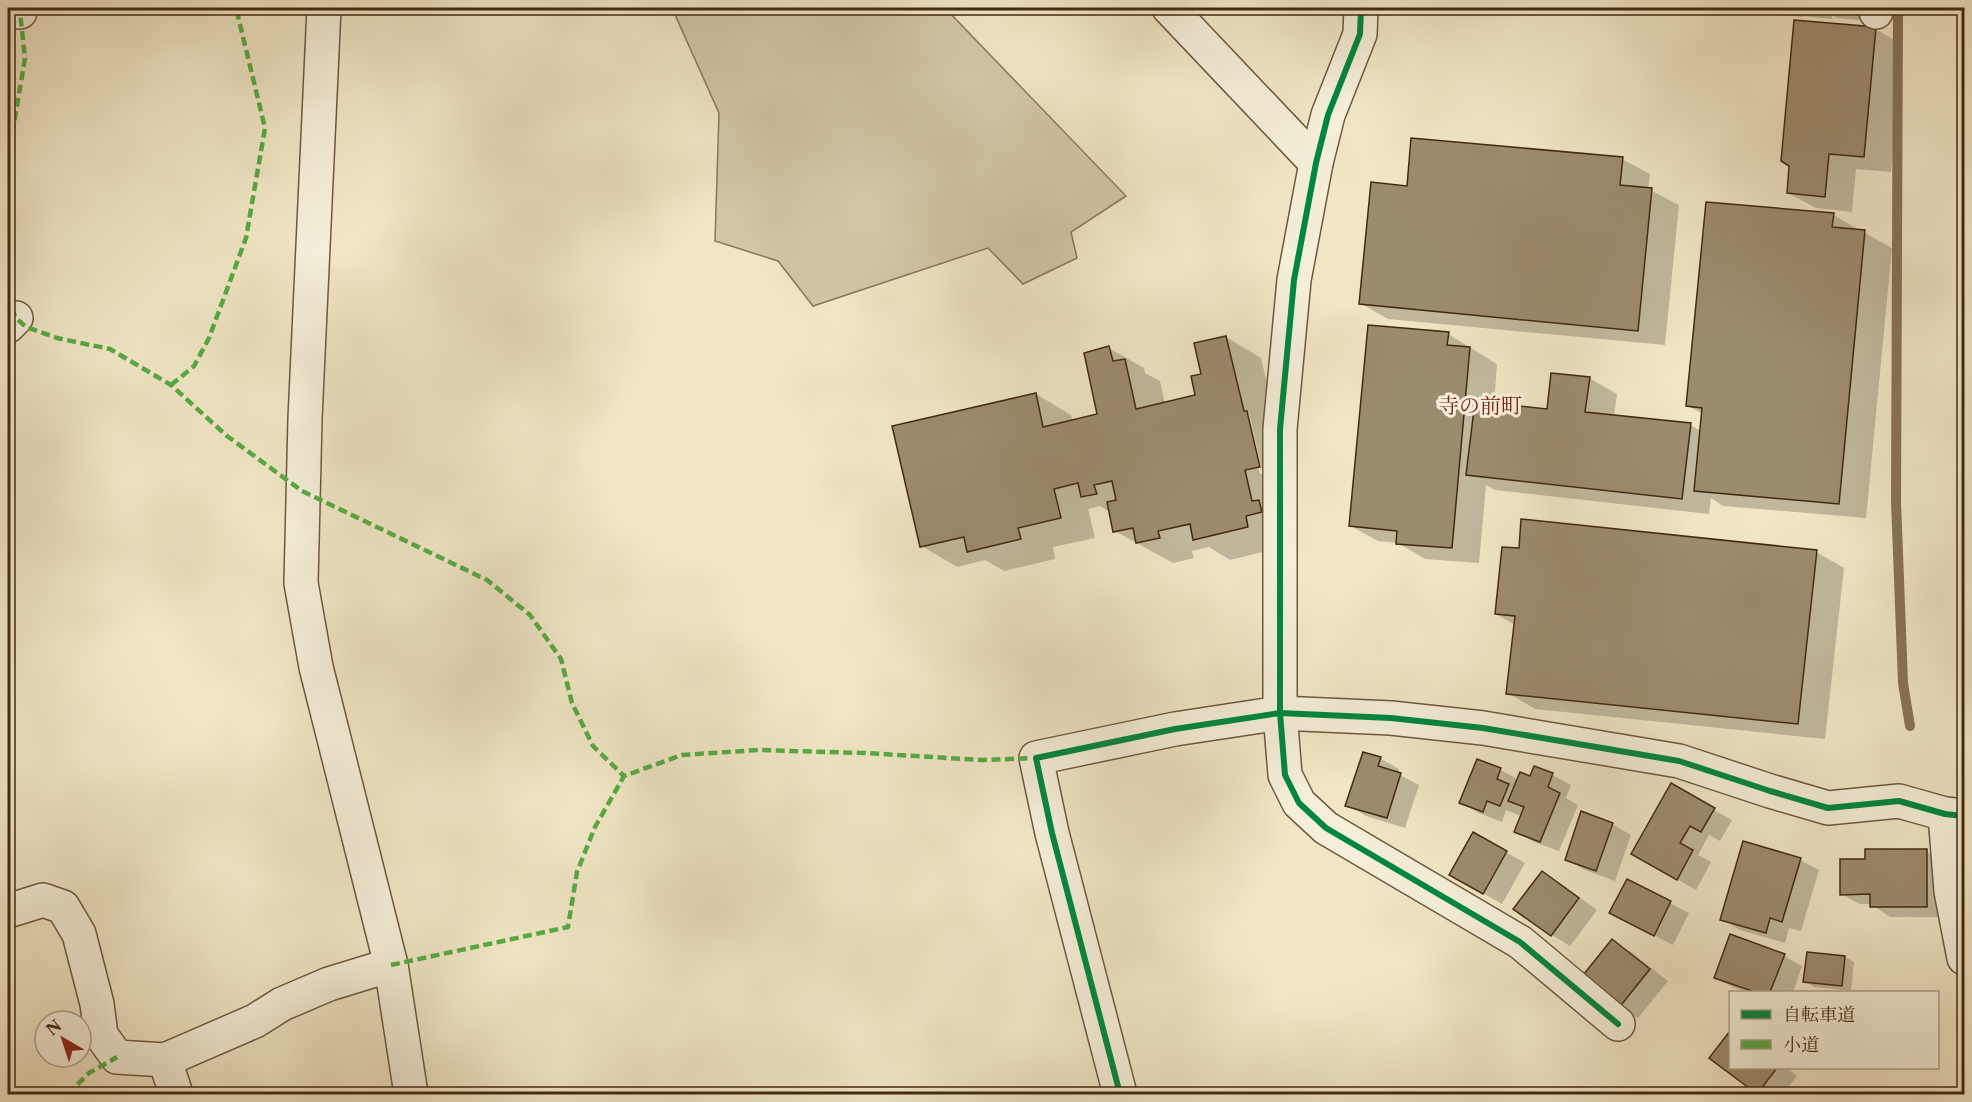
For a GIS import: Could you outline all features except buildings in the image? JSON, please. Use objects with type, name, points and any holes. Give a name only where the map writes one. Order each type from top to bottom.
[{"type":"street","points":[[324,8],[305,407],[301,584],[316,667],[391,964],[411,1095]]},
{"type":"street","points":[[1169,8],[1316,163]]},
{"type":"street","points":[[1361,8],[1360,34],[1328,115],[1316,163],[1294,280],[1280,429],[1280,713],[1286,775],[1299,803],[1326,828],[1520,942],[1618,1024]]},
{"type":"street","points":[[1120,1095],[1052,833],[1035,758],[1175,729],[1280,713],[1391,718],[1483,728],[1679,761],[1828,808],[1899,801],[1955,815],[1951,891],[1965,958]]},
{"type":"street","points":[[8,911],[43,900],[63,907],[79,934],[97,1004],[101,1035],[117,1057],[165,1060],[255,1021],[282,1004],[329,984],[391,964]]},
{"type":"street","points":[[165,1060],[176,1095]]},
{"type":"shaded area","points":[[672,8],[945,8],[1126,196],[1071,232],[1077,258],[1023,284],[988,248],[813,306],[778,261],[715,241],[719,113]]},
{"type":"waterway","points":[[1898,8],[1896,501],[1903,683],[1910,726]]},
{"type":"marked path","points":[[8,160],[25,58],[20,12],[34,8]]},
{"type":"marked path","points":[[171,385],[194,366],[209,338],[246,238],[265,128],[236,8]]},
{"type":"marked path","points":[[8,268],[11,308],[16,318],[26,327],[57,338],[110,349],[171,385],[227,436],[302,491],[487,580],[530,615],[561,659],[572,703],[593,746],[624,776]]},
{"type":"marked path","points":[[391,965],[568,927],[577,872],[595,827],[624,776],[682,755],[758,750],[982,760],[1036,758]]},
{"type":"marked path","points":[[68,1094],[89,1073],[117,1057]]},
{"type":"cycle path","points":[[1361,8],[1360,34],[1328,115],[1316,163],[1294,280],[1280,429],[1280,713],[1285,775],[1299,803],[1326,828],[1520,942],[1618,1024]]},
{"type":"cycle path","points":[[1120,1094],[1052,833],[1036,758],[1175,729],[1280,713],[1391,718],[1483,728],[1679,761],[1828,808],[1899,801],[1945,814],[1964,816]]},
{"type":"district","name":"寺の前町","points":[[1480,405]]}]
